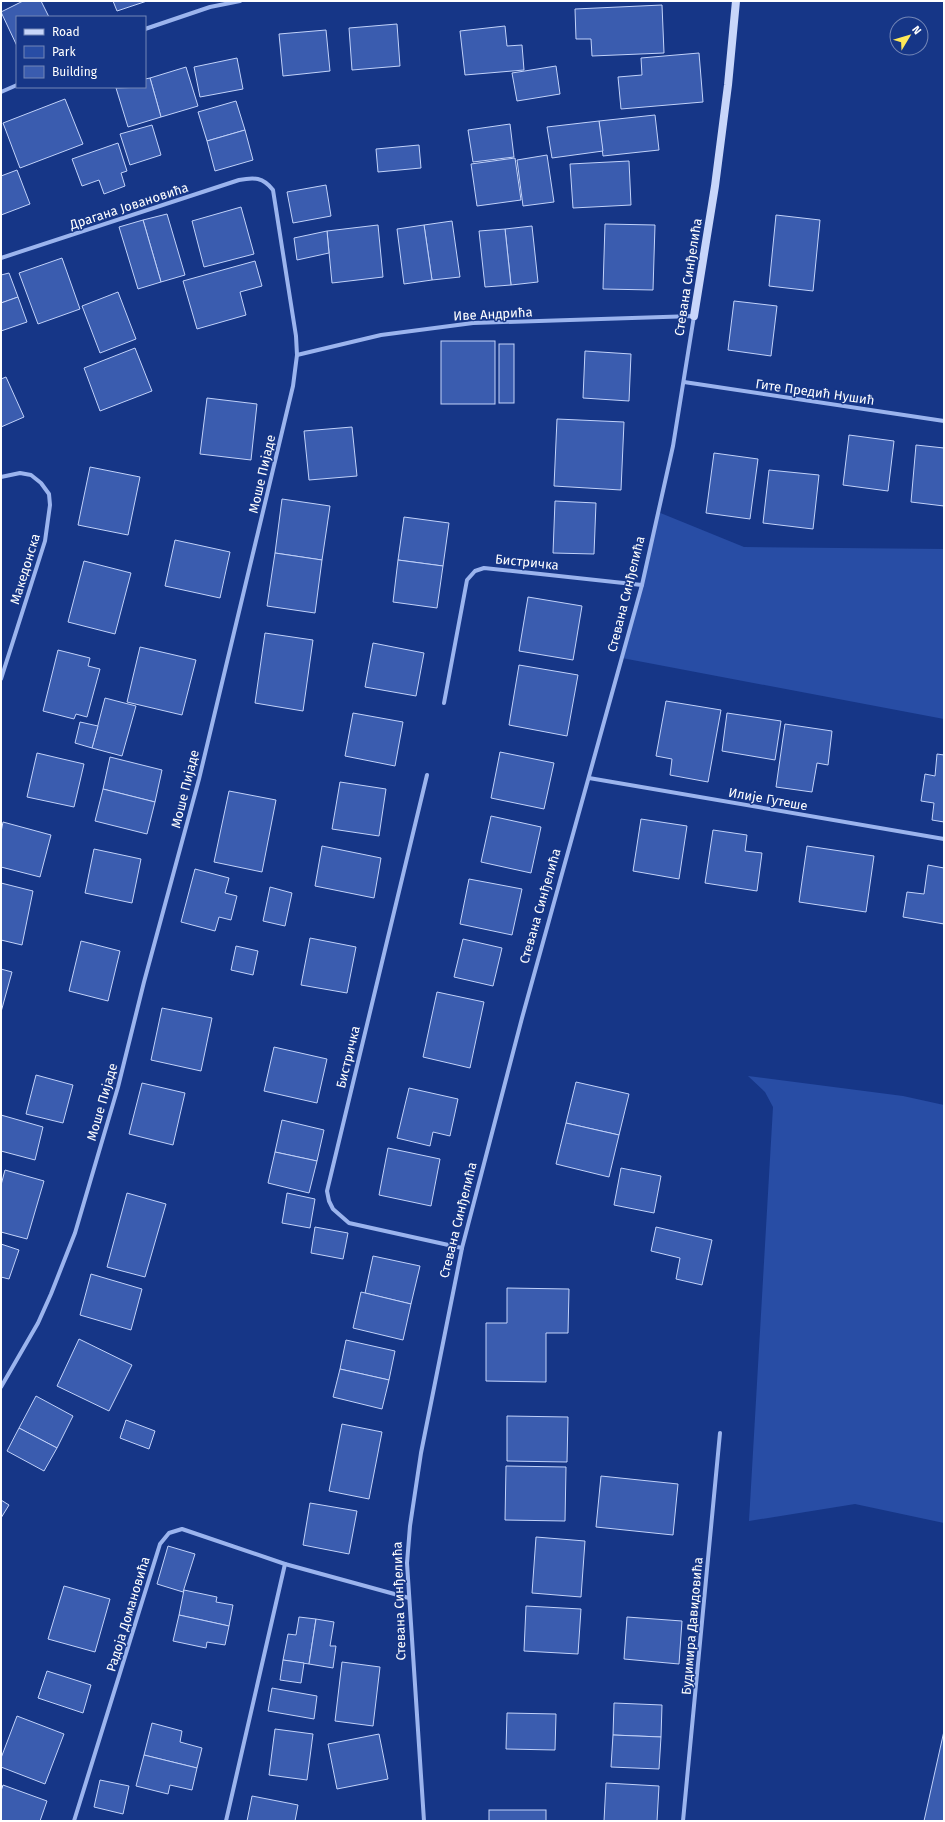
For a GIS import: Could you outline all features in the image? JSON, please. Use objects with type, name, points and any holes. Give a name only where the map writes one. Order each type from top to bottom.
[{"type":"street","points":[[146,29],[210,7],[240,1]]},
{"type":"street","name":"Стевана Синђелића","points":[[424,1821],[408,1563],[410,1534],[419,1468],[462,1248],[522,1018],[642,585],[673,446],[717,171],[736,1]]},
{"type":"street","points":[[1,92],[16,85]]},
{"type":"street","name":"Драгана Јовановића","points":[[1,258],[239,180],[252,177],[264,180]]},
{"type":"street","name":"Моше Пијаде","points":[[1,1387],[38,1323],[75,1233],[118,1087],[144,982],[198,779],[293,386],[296,355],[295,329],[273,190],[264,180]]},
{"type":"street","name":"Иве Андрића","points":[[296,355],[380,335],[473,323],[694,316]]},
{"type":"street","name":"Гите Предић Нушић","points":[[684,382],[944,421]]},
{"type":"street","name":"Македонска","points":[[1,477],[20,473],[31,476],[41,483],[48,494],[50,505],[45,541],[1,679]]},
{"type":"street","name":"Бистричка","points":[[444,703],[467,580],[475,571],[484,568],[642,585]]},
{"type":"street","name":"Бистричка","points":[[427,775],[326,1191],[333,1209],[349,1223],[462,1248]]},
{"type":"street","name":"Илије Гутеше","points":[[589,778],[944,839]]},
{"type":"street","name":"Будимира Давидовића","points":[[683,1821],[720,1434]]},
{"type":"street","name":"Радоја Домановића","points":[[74,1821],[160,1544],[169,1533],[182,1529],[285,1564],[409,1598]]},
{"type":"street","points":[[226,1821],[285,1564]]},
{"type":"green space","points":[[658,512],[744,547],[944,549],[944,719],[622,658]]},
{"type":"green space","points":[[748,1076],[903,1096],[944,1105],[944,1523],[855,1504],[749,1521],[773,1107],[765,1092]]},
{"type":"building","points":[[23,1],[41,1],[48,16],[16,16],[16,44],[1,12]]},
{"type":"building","points":[[113,1],[147,1],[117,11]]},
{"type":"building","points":[[662,5],[664,53],[592,56],[591,39],[576,39],[575,9]]},
{"type":"building","points":[[397,24],[400,66],[352,70],[349,28]]},
{"type":"building","points":[[505,26],[507,46],[522,45],[524,70],[465,75],[460,31]]},
{"type":"building","points":[[326,30],[330,71],[283,76],[279,34]]},
{"type":"building","points":[[699,53],[703,102],[621,109],[618,77],[642,75],[641,58]]},
{"type":"building","points":[[237,58],[243,89],[200,97],[194,67]]},
{"type":"building","points":[[556,66],[560,94],[517,101],[512,73]]},
{"type":"building","points":[[186,67],[198,106],[161,117],[150,78]]},
{"type":"building","points":[[150,78],[161,117],[128,127],[116,88],[146,88],[146,79]]},
{"type":"building","points":[[65,99],[83,144],[20,168],[3,123]]},
{"type":"building","points":[[236,101],[245,130],[207,141],[198,112]]},
{"type":"building","points":[[655,115],[659,150],[603,156],[599,121]]},
{"type":"building","points":[[599,121],[603,151],[552,158],[547,127]]},
{"type":"building","points":[[510,124],[514,157],[473,162],[468,130]]},
{"type":"building","points":[[152,125],[161,155],[130,165],[120,134]]},
{"type":"building","points":[[245,130],[253,160],[215,171],[207,141]]},
{"type":"building","points":[[118,143],[127,171],[121,173],[125,186],[104,194],[99,180],[82,186],[72,159]]},
{"type":"building","points":[[419,145],[421,168],[378,172],[376,149]]},
{"type":"building","points":[[547,155],[554,202],[523,206],[517,160]]},
{"type":"building","points":[[515,158],[521,200],[477,206],[471,164]]},
{"type":"building","points":[[629,161],[631,205],[573,208],[570,164]]},
{"type":"building","points":[[17,170],[30,204],[1,215],[1,176]]},
{"type":"building","points":[[326,185],[331,216],[293,223],[287,192]]},
{"type":"building","points":[[241,207],[254,254],[204,267],[192,221]]},
{"type":"building","points":[[167,214],[185,275],[161,282],[143,220]]},
{"type":"building","points":[[776,215],[820,220],[813,291],[769,286]]},
{"type":"building","points":[[143,220],[161,282],[138,289],[119,227]]},
{"type":"building","points":[[452,221],[460,277],[432,280],[424,225]]},
{"type":"building","points":[[605,224],[655,225],[653,290],[603,289]]},
{"type":"building","points":[[378,225],[383,277],[332,283],[327,231]]},
{"type":"building","points":[[424,225],[432,280],[404,284],[397,229]]},
{"type":"building","points":[[532,226],[538,282],[511,285],[505,229]]},
{"type":"building","points":[[505,229],[511,285],[485,287],[479,231]]},
{"type":"building","points":[[327,231],[329,253],[297,260],[294,238]]},
{"type":"building","points":[[62,258],[80,309],[38,324],[19,273]]},
{"type":"building","points":[[255,261],[262,286],[240,292],[246,315],[197,329],[183,281]]},
{"type":"building","points":[[9,273],[18,297],[1,303],[1,275]]},
{"type":"building","points":[[118,292],[136,339],[100,353],[82,306]]},
{"type":"building","points":[[18,297],[27,322],[1,331],[1,303]]},
{"type":"building","points":[[734,301],[777,306],[771,356],[728,350]]},
{"type":"building","points":[[441,341],[495,341],[495,404],[441,404]]},
{"type":"building","points":[[499,344],[514,344],[514,403],[499,403]]},
{"type":"building","points":[[135,348],[152,391],[100,411],[84,368]]},
{"type":"building","points":[[585,351],[631,354],[629,401],[583,398]]},
{"type":"building","points":[[6,377],[24,417],[1,427],[1,379]]},
{"type":"building","points":[[207,398],[257,404],[251,460],[200,454]]},
{"type":"building","points":[[557,419],[624,422],[621,490],[554,486]]},
{"type":"building","points":[[352,427],[357,476],[309,480],[304,431]]},
{"type":"building","points":[[849,435],[894,441],[888,491],[843,485]]},
{"type":"building","points":[[916,445],[944,448],[944,506],[911,502]]},
{"type":"building","points":[[714,453],[758,459],[750,519],[706,513]]},
{"type":"building","points":[[90,467],[140,477],[128,535],[78,525]]},
{"type":"building","points":[[769,470],[819,475],[813,529],[763,523]]},
{"type":"building","points":[[282,499],[330,506],[322,560],[275,553]]},
{"type":"building","points":[[555,501],[596,503],[594,554],[553,553]]},
{"type":"building","points":[[404,517],[449,523],[443,566],[398,560]]},
{"type":"building","points":[[175,540],[230,552],[220,598],[165,586]]},
{"type":"building","points":[[275,553],[322,560],[315,613],[267,606]]},
{"type":"building","points":[[398,560],[443,566],[437,608],[393,602]]},
{"type":"building","points":[[84,561],[131,573],[115,634],[68,622]]},
{"type":"building","points":[[528,597],[582,606],[573,660],[519,651]]},
{"type":"building","points":[[265,633],[313,640],[303,711],[255,703]]},
{"type":"building","points":[[373,643],[424,653],[416,696],[365,687]]},
{"type":"building","points":[[140,647],[196,660],[182,715],[127,702]]},
{"type":"building","points":[[58,650],[90,658],[88,666],[100,669],[87,717],[76,714],[74,719],[43,711]]},
{"type":"building","points":[[519,665],[578,675],[567,736],[509,725]]},
{"type":"building","points":[[105,698],[136,706],[122,756],[92,748]]},
{"type":"building","points":[[666,701],[721,710],[708,782],[670,775],[672,759],[656,756]]},
{"type":"building","points":[[353,713],[403,722],[395,766],[345,756]]},
{"type":"building","points":[[727,713],[781,721],[775,760],[722,751]]},
{"type":"building","points":[[80,722],[98,726],[92,748],[75,743]]},
{"type":"building","points":[[785,724],[832,731],[828,765],[817,763],[812,792],[776,787]]},
{"type":"building","points":[[500,752],[554,763],[544,809],[491,798]]},
{"type":"building","points":[[37,753],[84,764],[74,807],[27,797]]},
{"type":"building","points":[[937,754],[944,755],[944,822],[932,820],[934,803],[921,801],[925,774],[935,776]]},
{"type":"building","points":[[110,757],[162,770],[155,802],[103,789]]},
{"type":"building","points":[[340,782],[386,789],[379,836],[332,829]]},
{"type":"building","points":[[103,789],[155,802],[147,834],[95,821]]},
{"type":"building","points":[[229,791],[276,800],[262,872],[214,862]]},
{"type":"building","points":[[491,816],[541,827],[531,873],[481,862]]},
{"type":"building","points":[[641,819],[687,826],[679,879],[633,871]]},
{"type":"building","points":[[3,822],[51,835],[40,877],[1,867],[1,832]]},
{"type":"building","points":[[713,830],[747,835],[745,851],[762,853],[757,891],[705,883]]},
{"type":"building","points":[[322,846],[381,858],[374,898],[315,886]]},
{"type":"building","points":[[807,846],[874,856],[866,912],[799,902]]},
{"type":"building","points":[[94,849],[141,859],[132,903],[85,893]]},
{"type":"building","points":[[928,865],[944,868],[944,924],[903,917],[907,892],[924,894]]},
{"type":"building","points":[[195,869],[229,878],[225,893],[237,896],[231,920],[219,917],[215,931],[181,922]]},
{"type":"building","points":[[469,879],[522,889],[512,935],[460,924]]},
{"type":"building","points":[[1,883],[33,891],[22,945],[1,940]]},
{"type":"building","points":[[270,887],[292,893],[285,926],[263,921]]},
{"type":"building","points":[[310,938],[356,947],[347,993],[301,985]]},
{"type":"building","points":[[463,939],[502,948],[493,986],[454,977]]},
{"type":"building","points":[[81,941],[120,951],[108,1001],[69,991]]},
{"type":"building","points":[[236,946],[258,951],[253,975],[231,970]]},
{"type":"building","points":[[1,969],[12,972],[1,1012]]},
{"type":"building","points":[[437,992],[484,1002],[470,1068],[423,1057]]},
{"type":"building","points":[[162,1008],[212,1018],[201,1071],[151,1060]]},
{"type":"building","points":[[274,1047],[327,1059],[317,1103],[264,1091]]},
{"type":"building","points":[[36,1075],[73,1085],[63,1123],[26,1114]]},
{"type":"building","points":[[576,1082],[629,1094],[619,1135],[566,1123]]},
{"type":"building","points":[[142,1083],[185,1093],[173,1145],[129,1134]]},
{"type":"building","points":[[409,1088],[458,1099],[450,1136],[433,1132],[430,1146],[397,1138]]},
{"type":"building","points":[[1,1115],[43,1127],[35,1160],[1,1151]]},
{"type":"building","points":[[282,1120],[324,1130],[317,1161],[275,1152]]},
{"type":"building","points":[[566,1123],[619,1135],[609,1177],[556,1164]]},
{"type":"building","points":[[388,1148],[440,1159],[431,1206],[379,1195]]},
{"type":"building","points":[[275,1152],[317,1161],[309,1193],[268,1183]]},
{"type":"building","points":[[621,1168],[661,1176],[654,1213],[614,1205]]},
{"type":"building","points":[[5,1170],[44,1181],[27,1239],[1,1232],[1,1185]]},
{"type":"building","points":[[127,1193],[166,1204],[145,1277],[107,1267]]},
{"type":"building","points":[[287,1193],[315,1199],[310,1228],[282,1223]]},
{"type":"building","points":[[315,1227],[348,1233],[343,1259],[311,1253]]},
{"type":"building","points":[[656,1227],[712,1240],[702,1285],[676,1279],[680,1258],[651,1251]]},
{"type":"building","points":[[1,1244],[19,1250],[9,1279],[1,1277]]},
{"type":"building","points":[[373,1256],[420,1266],[411,1304],[365,1293]]},
{"type":"building","points":[[91,1274],[142,1289],[131,1330],[80,1315]]},
{"type":"building","points":[[507,1288],[569,1289],[568,1333],[546,1333],[546,1382],[486,1381],[486,1323],[507,1323]]},
{"type":"building","points":[[361,1292],[411,1304],[403,1340],[353,1328]]},
{"type":"building","points":[[79,1339],[132,1365],[109,1411],[57,1386]]},
{"type":"building","points":[[346,1340],[395,1351],[389,1380],[340,1369]]},
{"type":"building","points":[[340,1369],[389,1380],[382,1409],[333,1397]]},
{"type":"building","points":[[36,1396],[73,1416],[57,1448],[19,1428]]},
{"type":"building","points":[[507,1416],[568,1417],[567,1462],[507,1461]]},
{"type":"building","points":[[126,1420],[155,1431],[149,1449],[120,1438]]},
{"type":"building","points":[[342,1424],[382,1432],[369,1499],[329,1491]]},
{"type":"building","points":[[19,1428],[57,1448],[44,1471],[7,1451]]},
{"type":"building","points":[[506,1466],[566,1467],[565,1521],[505,1520]]},
{"type":"building","points":[[601,1476],[678,1484],[673,1535],[596,1527]]},
{"type":"building","points":[[1,1500],[9,1505],[1,1518]]},
{"type":"building","points":[[310,1503],[357,1511],[349,1554],[303,1545]]},
{"type":"building","points":[[536,1537],[585,1541],[581,1597],[532,1593]]},
{"type":"building","points":[[168,1546],[195,1554],[183,1592],[157,1584]]},
{"type":"building","points":[[64,1586],[110,1599],[95,1652],[48,1639]]},
{"type":"building","points":[[184,1590],[217,1597],[216,1602],[233,1605],[229,1626],[179,1615]]},
{"type":"building","points":[[526,1606],[581,1609],[578,1654],[524,1651]]},
{"type":"building","points":[[179,1615],[229,1626],[225,1645],[207,1642],[206,1648],[173,1641]]},
{"type":"building","points":[[299,1617],[316,1619],[309,1664],[283,1660],[288,1634],[296,1635]]},
{"type":"building","points":[[627,1617],[682,1621],[679,1664],[624,1659]]},
{"type":"building","points":[[316,1619],[334,1622],[330,1646],[336,1646],[333,1668],[309,1664]]},
{"type":"building","points":[[283,1660],[304,1663],[301,1683],[280,1680]]},
{"type":"building","points":[[342,1662],[380,1667],[373,1726],[335,1721]]},
{"type":"building","points":[[47,1671],[91,1685],[83,1713],[38,1698]]},
{"type":"building","points":[[272,1688],[317,1696],[314,1719],[268,1711]]},
{"type":"building","points":[[614,1703],[662,1705],[661,1737],[613,1735]]},
{"type":"building","points":[[507,1713],[556,1714],[555,1750],[506,1749]]},
{"type":"building","points":[[17,1716],[64,1734],[45,1784],[1,1767],[1,1758]]},
{"type":"building","points":[[152,1723],[182,1731],[180,1742],[202,1748],[197,1768],[144,1755]]},
{"type":"building","points":[[275,1729],[313,1734],[307,1780],[269,1775]]},
{"type":"building","points":[[944,1731],[944,1821],[924,1821]]},
{"type":"building","points":[[379,1734],[388,1779],[337,1789],[328,1744]]},
{"type":"building","points":[[613,1735],[661,1737],[659,1769],[611,1767]]},
{"type":"building","points":[[144,1755],[197,1768],[192,1790],[170,1785],[168,1794],[136,1786]]},
{"type":"building","points":[[100,1780],[129,1786],[123,1814],[94,1807]]},
{"type":"building","points":[[606,1783],[659,1786],[657,1821],[604,1821]]},
{"type":"building","points":[[3,1785],[47,1801],[40,1821],[1,1821],[1,1791]]},
{"type":"building","points":[[252,1796],[298,1805],[295,1821],[247,1821]]},
{"type":"building","points":[[489,1810],[546,1810],[546,1821],[489,1821]]}]
